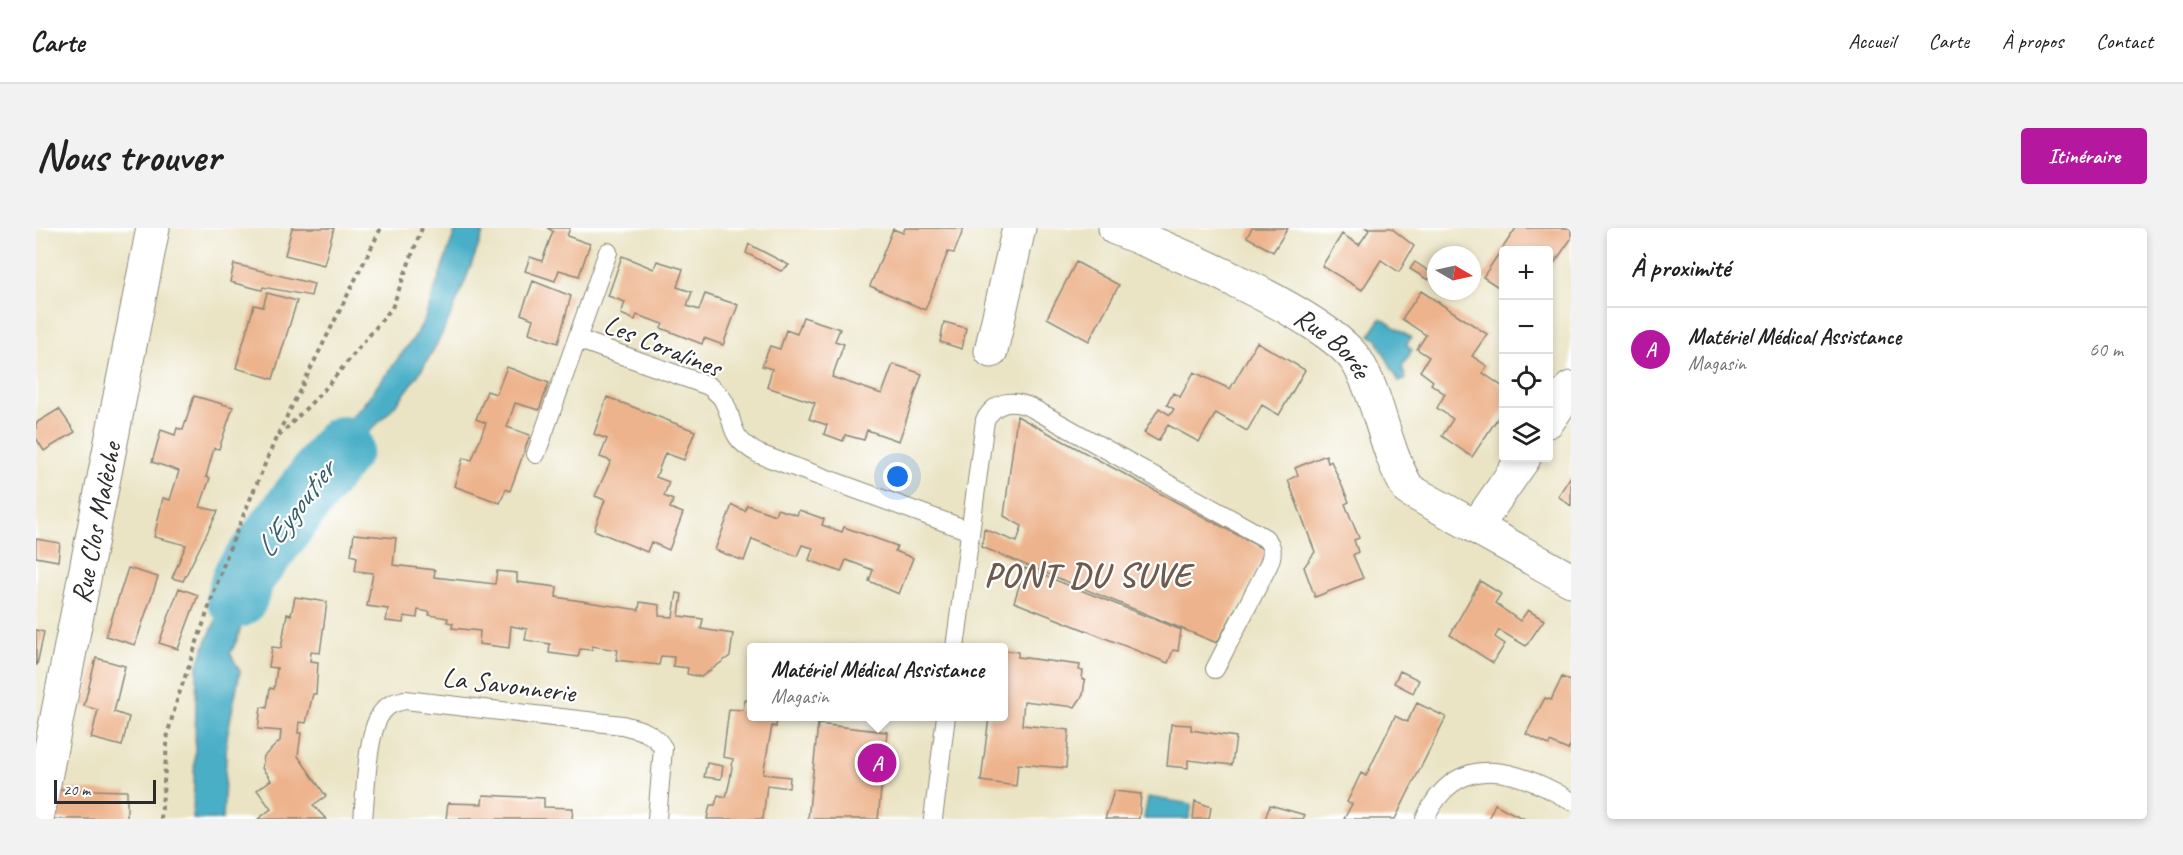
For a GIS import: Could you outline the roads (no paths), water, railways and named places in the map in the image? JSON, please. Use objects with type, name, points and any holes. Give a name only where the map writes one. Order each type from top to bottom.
[{"type":"street","name":"Rue Clos Malèche","points":[[38,819],[153,228]]},
{"type":"street","points":[[991,351],[1019,228]]},
{"type":"street","name":"Rue Borée","points":[[1115,228],[1244,285],[1343,344],[1359,365],[1398,469],[1409,490],[1571,580]]},
{"type":"street","points":[[1553,414],[1571,388]]},
{"type":"street","points":[[1476,527],[1521,462]]},
{"type":"lane","name":"Les Coralines","points":[[536,454],[608,252]]},
{"type":"lane","name":"Les Coralines","points":[[577,339],[709,386],[724,402],[736,435],[748,448],[759,454],[970,531]]},
{"type":"lane","points":[[956,643],[984,420],[994,407],[1007,402],[1032,408],[1255,532],[1270,543],[1271,560],[1215,669]]},
{"type":"lane","name":"La Savonnerie","points":[[363,819],[373,732],[382,711],[392,703],[405,700],[622,725],[650,734],[658,739],[663,748],[657,819]]},
{"type":"lane","points":[[933,819],[945,721]]},
{"type":"lane","points":[[1425,819],[1440,794],[1452,784],[1464,778],[1494,771],[1525,777],[1571,801]]},
{"type":"water","name":"L'Eygoutier","points":[[456,228],[485,228],[456,303],[433,350],[404,395],[293,509],[254,572],[248,588],[238,636],[230,653],[240,671],[227,736],[223,819],[193,819],[197,668],[206,642],[263,516],[287,481],[362,406],[416,335],[425,318]]},
{"type":"water","points":[[1381,318],[1411,338],[1406,345],[1412,350],[1402,367],[1406,379],[1399,382],[1377,340],[1370,335]]},
{"type":"water","points":[[1148,797],[1192,804],[1189,819],[1144,819]]},
{"type":"waterway","name":"L'Eygoutier","points":[[237,597],[244,576],[342,447]]},
{"type":"place","name":"Matériel Médical Assistance","points":[[877,763]]},
{"type":"district","name":"PONT DU SUVE","points":[[1088,574]]}]
